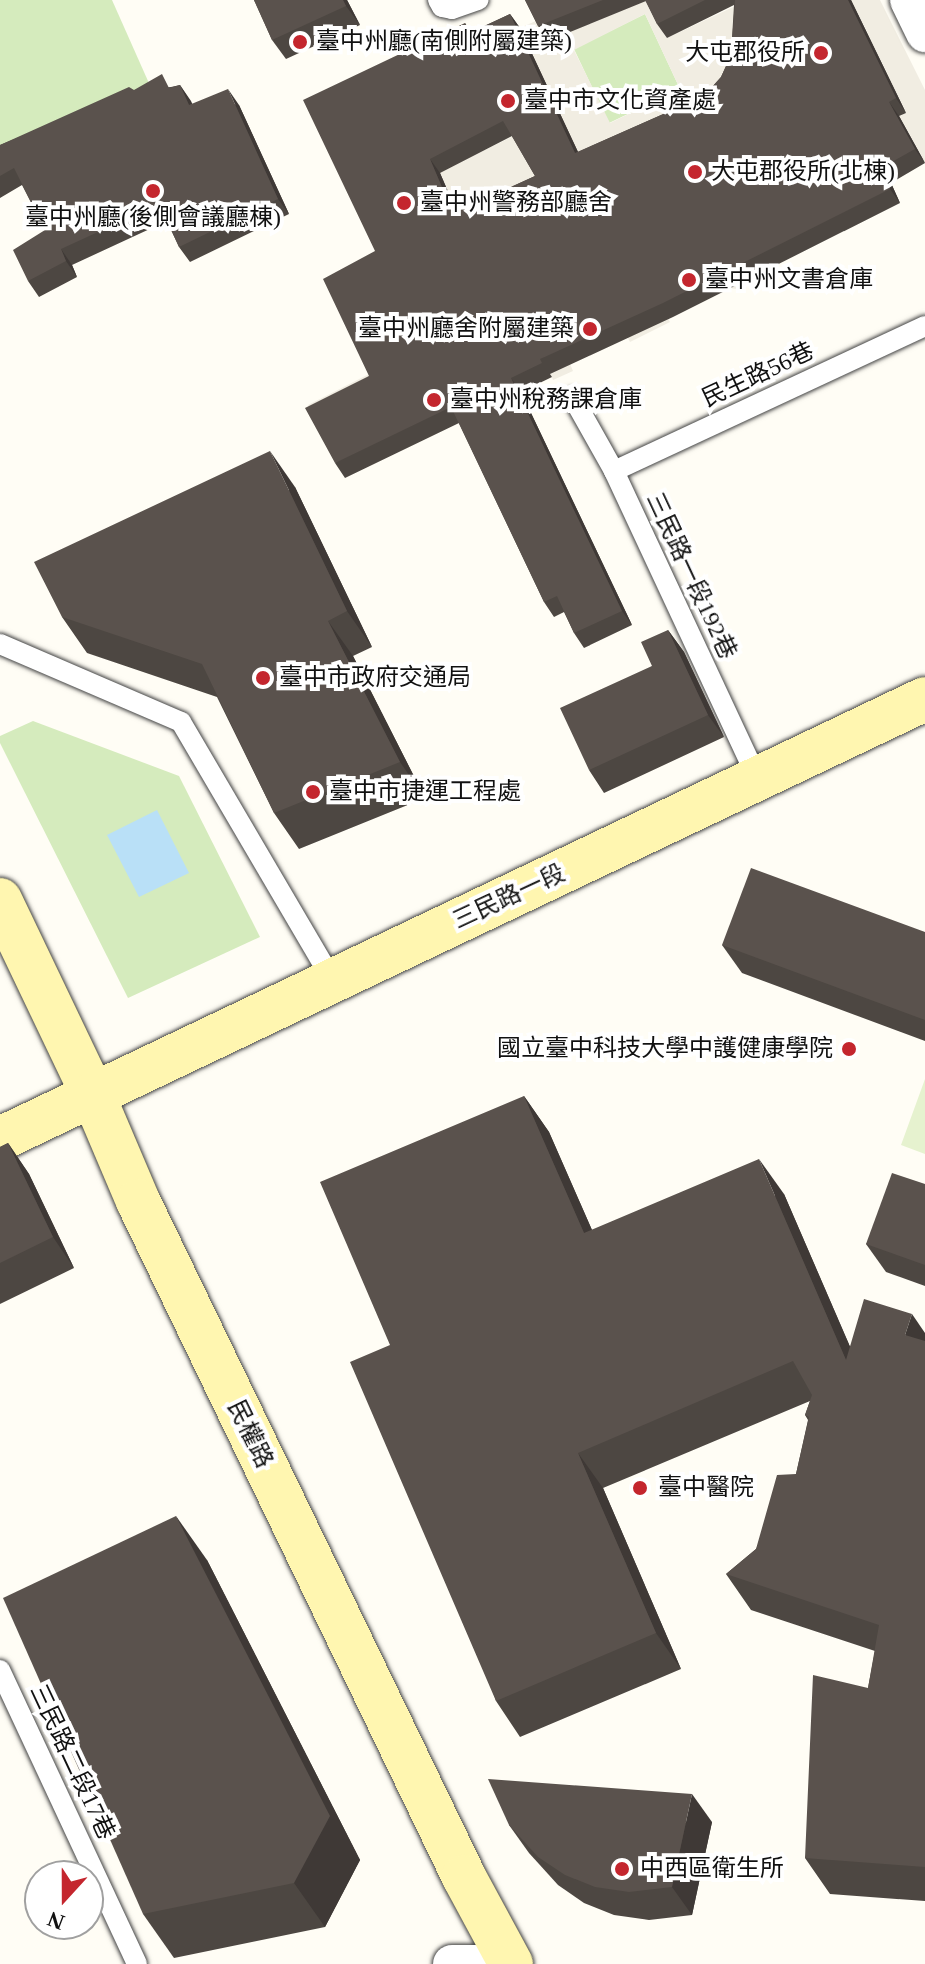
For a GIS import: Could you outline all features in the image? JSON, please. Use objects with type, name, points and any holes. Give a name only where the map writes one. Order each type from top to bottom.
[{"type":"main road","name":"三民路一段","points":[[0,1139],[925,699]]},
{"type":"main road","name":"民權路","points":[[0,900],[93,1095],[138,1201],[464,1877],[511,1964]]},
{"type":"street","points":[[909,0],[925,33]]},
{"type":"street","points":[[452,1964],[475,1964]]},
{"type":"lane","points":[[440,4],[463,8],[478,0]]},
{"type":"lane","name":"民生路56巷","points":[[614,471],[925,326]]},
{"type":"lane","name":"三民路一段192巷","points":[[573,398],[614,471],[757,778]]},
{"type":"lane","points":[[0,644],[181,722],[333,981]]},
{"type":"lane","name":"三民路二段17巷","points":[[0,1670],[137,1964]]},
{"type":"green space","points":[[0,0],[112,0],[152,90],[0,159]]},
{"type":"green space","points":[[645,14],[680,89],[609,123],[574,49]]},
{"type":"green space","points":[[33,721],[179,776],[260,937],[128,998],[0,743],[0,736]]},
{"type":"green space","points":[[925,1079],[925,1154],[901,1145]]},
{"type":"shaded area","points":[[648,0],[667,38],[748,0],[906,113],[851,0],[880,0],[925,90],[925,163],[913,142],[736,289],[643,274],[670,322],[630,342],[607,296],[552,321],[573,371],[553,380],[526,319],[315,422],[308,405],[371,373],[463,227],[397,72],[485,150],[513,136],[520,28],[538,20]],"holes":[[[645,14],[680,89],[610,123],[574,50]]]},
{"type":"water","points":[[157,810],[189,873],[139,897],[107,835]]},
{"type":"building","points":[[254,0],[343,0],[346,6],[272,40]]},
{"type":"building","points":[[525,0],[603,0],[538,26]]},
{"type":"building","points":[[645,0],[705,0],[657,24]]},
{"type":"building","points":[[735,0],[848,0],[896,98],[889,102],[915,149],[881,168],[890,189],[663,303],[540,359],[542,363],[511,378],[622,611],[574,633],[557,596],[544,602],[451,407],[335,463],[305,408],[369,376],[323,279],[375,251],[303,100],[465,23],[470,33],[510,14],[575,153],[704,96],[721,77],[731,55]],"holes":[[[503,121],[535,176],[453,213],[430,159]]]},
{"type":"building","name":"臺中州廳(後側會議廳棟)","points":[[162,74],[169,88],[180,85],[189,105],[228,89],[278,199],[179,247],[159,204],[61,249],[66,261],[28,281],[13,250],[45,230],[14,168],[0,176],[0,145],[129,87],[134,90]]},
{"type":"building","name":"臺中市政府交通局","points":[[270,451],[347,611],[328,621],[400,762],[274,813],[202,664],[62,617],[34,562]]},
{"type":"building","points":[[668,630],[708,715],[589,770],[560,708],[652,666],[641,642]]},
{"type":"building","points":[[751,868],[925,932],[925,1020],[722,945]]},
{"type":"building","points":[[524,1096],[584,1233],[759,1159],[846,1360],[864,1299],[912,1314],[905,1335],[925,1341],[925,1867],[805,1858],[813,1675],[868,1688],[879,1625],[726,1574],[756,1549],[777,1475],[796,1474],[809,1417],[805,1415],[812,1395],[793,1361],[578,1453],[656,1633],[496,1701],[350,1362],[390,1345],[320,1182]]},
{"type":"building","points":[[8,1143],[53,1237],[0,1263],[0,1147]]},
{"type":"building","points":[[892,1173],[925,1184],[925,1265],[866,1244]]},
{"type":"building","points":[[176,1516],[330,1816],[294,1883],[143,1914],[3,1598]]},
{"type":"building","name":"中西區衛生所","points":[[488,1779],[692,1794],[672,1887],[629,1892],[595,1887],[565,1875],[538,1857],[509,1825]]},
{"type":"place","name":"臺中州廳(南側附屬建築)","points":[[300,42]]},
{"type":"place","name":"大屯郡役所","points":[[821,53]]},
{"type":"place","name":"臺中市文化資產處","points":[[508,101]]},
{"type":"place","name":"大屯郡役所(北棟)","points":[[695,172]]},
{"type":"place","name":"臺中州廳(後側會議廳棟)","points":[[153,191]]},
{"type":"place","name":"臺中州警務部廳舍","points":[[404,203]]},
{"type":"place","name":"臺中州文書倉庫","points":[[689,280]]},
{"type":"place","name":"臺中州廳舍附屬建築","points":[[590,329]]},
{"type":"place","name":"臺中州稅務課倉庫","points":[[434,400]]},
{"type":"place","name":"臺中市政府交通局","points":[[263,678]]},
{"type":"place","name":"臺中市捷運工程處","points":[[313,792]]},
{"type":"place","name":"國立臺中科技大學中護健康學院","points":[[849,1049]]},
{"type":"place","name":"臺中醫院","points":[[640,1488]]},
{"type":"place","name":"中西區衛生所","points":[[622,1869]]}]
